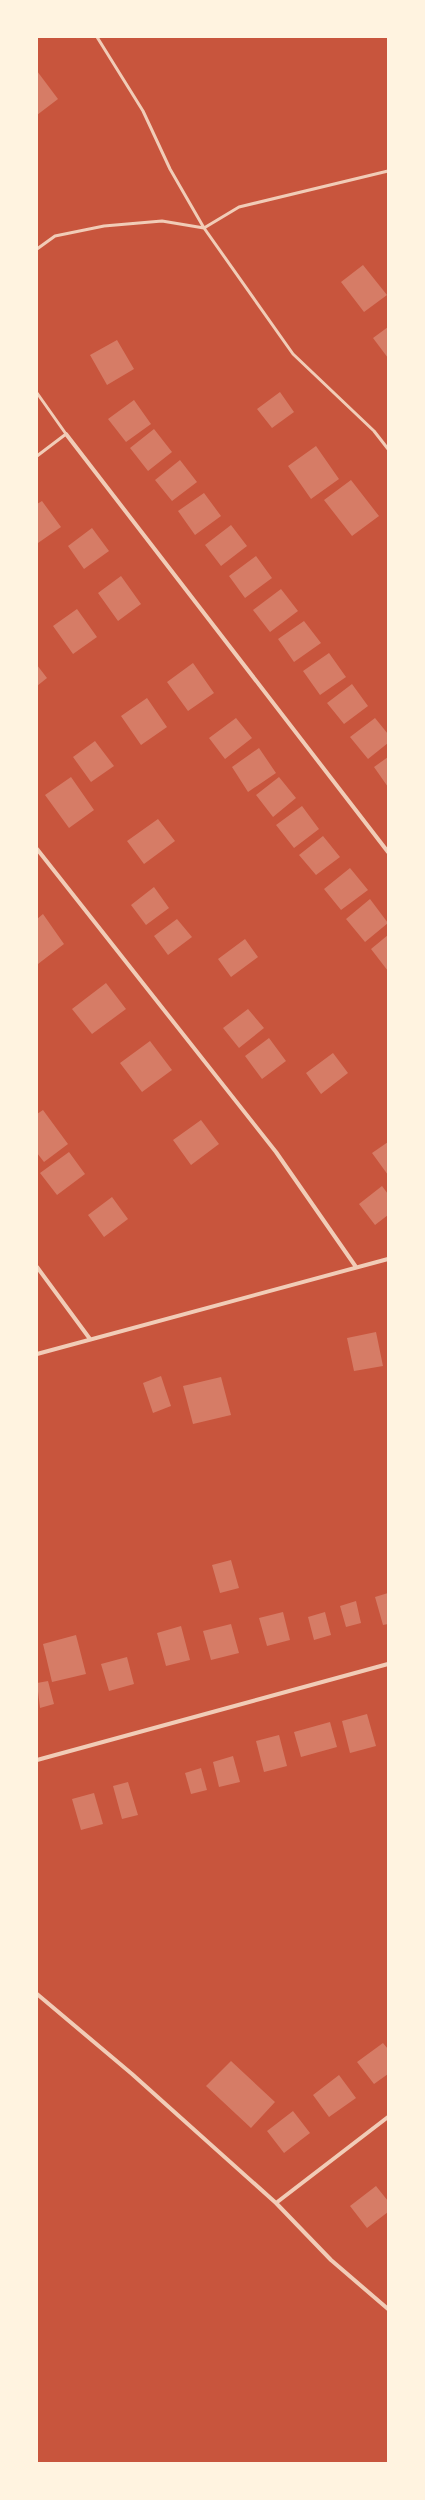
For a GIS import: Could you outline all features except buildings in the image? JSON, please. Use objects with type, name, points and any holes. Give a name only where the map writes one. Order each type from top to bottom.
[{"type":"street","points":[[66,434],[388,852]]},
{"type":"street","points":[[37,849],[276,1152],[356,1267]]},
{"type":"street","points":[[37,1354],[388,1259]]},
{"type":"street","points":[[37,1267],[90,1339]]},
{"type":"street","points":[[37,1760],[388,1664]]},
{"type":"street","points":[[37,1994],[132,2074],[276,2203],[330,2260],[388,2309]]},
{"type":"street","points":[[276,2203],[388,2117]]},
{"type":"lane","points":[[97,37],[143,111],[170,169],[204,228],[293,354],[374,431],[388,449]]},
{"type":"lane","points":[[37,249],[55,236],[104,226],[162,221],[204,228],[239,207],[388,171]]},
{"type":"lane","points":[[37,393],[66,434],[37,456]]}]
